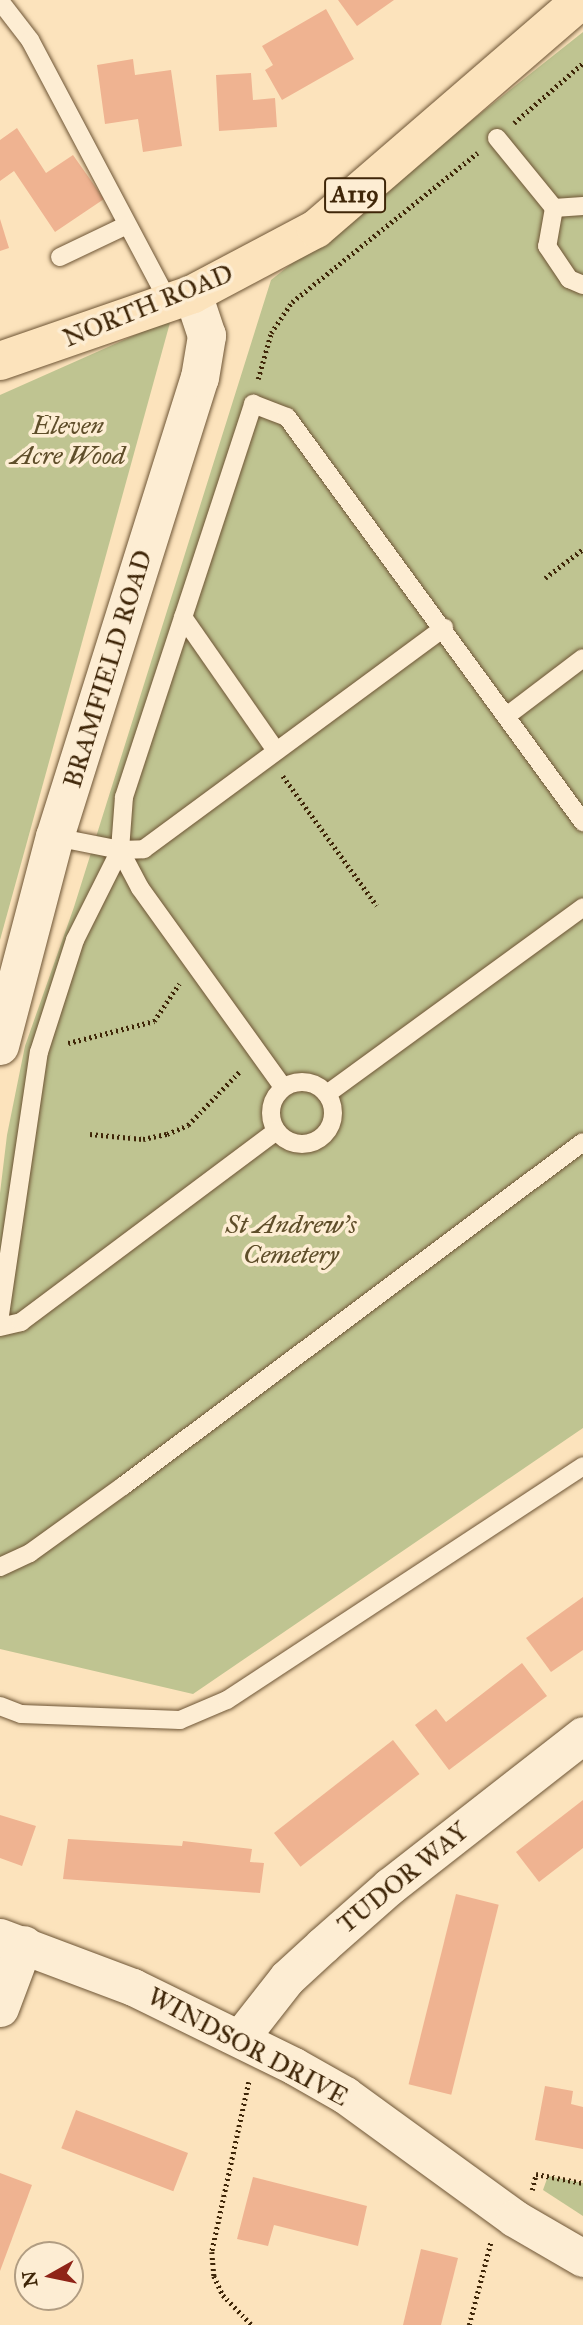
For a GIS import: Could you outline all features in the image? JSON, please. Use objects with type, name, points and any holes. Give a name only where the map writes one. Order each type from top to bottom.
[{"type":"main road","name":"NORTH ROAD","points":[[0,361],[181,298],[316,229],[581,0]]},
{"type":"street","name":"BRAMFIELD ROAD","points":[[0,1046],[55,837],[200,378],[207,336],[181,298]]},
{"type":"street","name":"TUDOR WAY","points":[[249,2042],[287,1978],[390,1886],[583,1735]]},
{"type":"street","name":"WINDSOR DRIVE","points":[[12,1940],[133,1987],[249,2042],[345,2095],[512,2217],[583,2258]]},
{"type":"street","points":[[0,2008],[12,1940]]},
{"type":"lane","points":[[0,1],[30,40],[127,225],[181,298]]},
{"type":"lane","points":[[497,138],[554,208],[547,246],[569,279],[583,285]]},
{"type":"lane","points":[[554,208],[583,206]]},
{"type":"lane","points":[[60,257],[127,225]]},
{"type":"lane","points":[[0,1315],[36,1065],[75,940],[120,850],[124,797],[253,404],[287,417],[508,715],[583,822]]},
{"type":"lane","points":[[183,617],[194,627],[272,754]]},
{"type":"lane","points":[[55,837],[120,850],[144,849],[444,628]]},
{"type":"lane","points":[[508,715],[583,658]]},
{"type":"lane","points":[[120,850],[140,888],[283,1087]]},
{"type":"lane","points":[[327,1094],[583,907]]},
{"type":"lane","points":[[307,1082],[327,1094],[333,1118],[321,1139],[297,1144],[276,1131],[271,1108],[283,1087],[307,1082]]},
{"type":"lane","points":[[0,1327],[21,1322],[276,1131]]},
{"type":"lane","points":[[0,1567],[30,1553],[102,1501],[583,1142]]},
{"type":"lane","points":[[0,1706],[21,1714],[180,1720],[227,1700],[583,1466]]},
{"type":"path","points":[[253,404],[271,333],[292,302],[497,138],[583,63]]},
{"type":"path","points":[[545,578],[583,549]]},
{"type":"path","points":[[272,754],[377,906]]},
{"type":"path","points":[[36,1065],[77,1039],[139,1028],[154,1021],[178,985],[188,955]]},
{"type":"path","points":[[90,1134],[143,1139],[188,1125],[257,1051]]},
{"type":"path","points":[[249,2042],[212,2252],[214,2276],[223,2295],[252,2325]]},
{"type":"path","points":[[469,2325],[512,2217],[536,2174],[583,2183]]},
{"type":"green space","name":"St Andrew's Cemetery","points":[[583,32],[583,1428],[193,1694],[0,1649],[0,1193],[7,1135],[25,1046],[74,907],[271,280]]},
{"type":"green space","name":"Eleven Acre Wood","points":[[171,319],[0,940],[0,395]]},
{"type":"green space","points":[[548,2176],[583,2183],[583,2216],[543,2190]]},
{"type":"building","points":[[338,0],[394,0],[357,26]]},
{"type":"building","points":[[326,9],[354,59],[282,100],[265,70],[273,65],[262,46]]},
{"type":"building","points":[[133,59],[135,75],[171,70],[182,146],[143,152],[138,119],[105,124],[97,65]]},
{"type":"building","points":[[251,73],[253,100],[275,98],[277,127],[219,131],[216,75]]},
{"type":"building","points":[[17,128],[46,173],[73,155],[104,199],[55,232],[14,171],[0,181],[0,140]]},
{"type":"building","points":[[0,219],[9,248],[0,251]]},
{"type":"building","points":[[583,1597],[583,1650],[551,1672],[526,1638]]},
{"type":"building","points":[[522,1663],[547,1696],[449,1770],[415,1725],[436,1709],[446,1722]]},
{"type":"building","points":[[393,1740],[419,1774],[300,1867],[274,1833]]},
{"type":"building","points":[[583,1800],[583,1848],[539,1882],[516,1852]]},
{"type":"building","points":[[0,1815],[36,1826],[22,1866],[0,1858]]},
{"type":"building","points":[[68,1839],[182,1846],[183,1841],[252,1849],[250,1862],[264,1863],[260,1893],[63,1879]]},
{"type":"building","points":[[456,1894],[499,1905],[451,2095],[409,2084]]},
{"type":"building","points":[[545,2086],[573,2091],[571,2104],[583,2107],[583,2149],[535,2140]]},
{"type":"building","points":[[76,2110],[188,2153],[173,2191],[61,2148]]},
{"type":"building","points":[[0,2173],[32,2185],[0,2271]]},
{"type":"building","points":[[253,2177],[367,2206],[358,2246],[274,2225],[268,2246],[237,2239]]},
{"type":"building","points":[[421,2249],[458,2258],[441,2325],[403,2325]]}]
